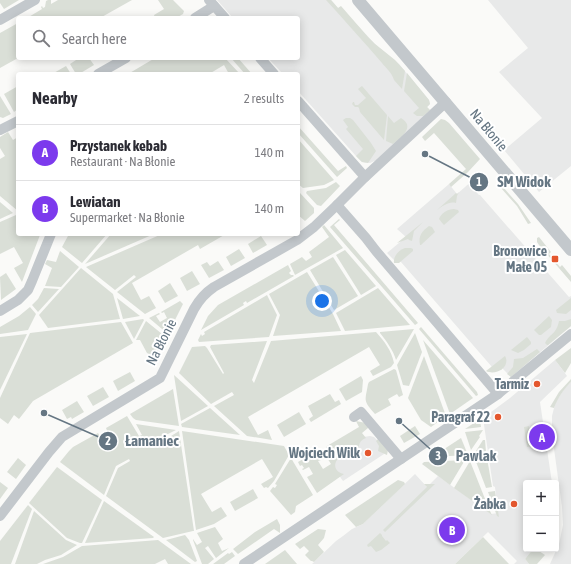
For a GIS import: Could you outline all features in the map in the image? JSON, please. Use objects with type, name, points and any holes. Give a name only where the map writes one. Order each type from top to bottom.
[{"type":"street","points":[[0,20],[35,0]]},
{"type":"street","name":"Na Błonie","points":[[358,0],[571,250]]},
{"type":"street","points":[[197,16],[211,3],[223,16]]},
{"type":"street","points":[[102,72],[122,60]]},
{"type":"street","points":[[262,60],[272,72]]},
{"type":"street","name":"Na Błonie","points":[[0,516],[62,437],[160,378],[194,309],[205,294],[214,287],[297,240],[314,227],[365,177],[446,102]]},
{"type":"street","points":[[300,103],[365,177]]},
{"type":"street","points":[[0,130],[16,122]]},
{"type":"street","points":[[336,205],[366,238],[498,394]]},
{"type":"street","points":[[0,311],[18,300],[28,290],[50,236]]},
{"type":"street","points":[[246,564],[498,394],[571,334]]},
{"type":"street","points":[[354,417],[361,412],[401,459]]},
{"type":"shaded area","points":[[0,0],[19,0],[4,9],[0,3]]},
{"type":"shaded area","points":[[51,0],[51,4],[58,0],[132,0],[104,16],[30,16],[42,9],[42,6],[43,8],[45,7],[46,1]]},
{"type":"shaded area","points":[[158,0],[173,0],[184,11],[183,14],[180,16],[154,16],[164,9]]},
{"type":"shaded area","points":[[217,0],[331,0],[375,44],[399,64],[429,100],[430,104],[427,107],[430,110],[377,160],[370,163],[362,162],[300,93],[300,72],[281,72],[270,60],[300,60],[300,16],[231,16]]},
{"type":"shaded area","points":[[326,0],[331,0],[338,8],[341,6],[368,37],[395,60],[405,71],[402,89],[387,69]]},
{"type":"shaded area","points":[[488,0],[571,0],[571,166],[539,192],[504,150],[542,118],[499,72],[528,48]]},
{"type":"shaded area","points":[[16,24],[16,59],[0,68],[0,33]]},
{"type":"shaded area","points":[[76,60],[90,60],[94,65],[82,72],[75,72],[70,64]]},
{"type":"shaded area","points":[[152,60],[227,60],[238,72],[228,72],[224,65],[212,72],[131,72]]},
{"type":"shaded area","points":[[233,60],[240,60],[250,72],[243,72]]},
{"type":"shaded area","points":[[66,66],[70,72],[56,72]]},
{"type":"shaded area","points":[[407,73],[429,100],[430,104],[427,107],[430,110],[423,116],[417,116],[413,113],[419,108],[404,91]]},
{"type":"shaded area","points":[[362,86],[387,115],[384,140],[360,112],[359,108],[352,104],[354,102],[355,105],[358,105],[366,98],[358,89]]},
{"type":"shaded area","points":[[16,87],[16,110],[14,112],[4,94]]},
{"type":"shaded area","points":[[0,96],[11,114],[3,118],[0,117]]},
{"type":"shaded area","points":[[388,116],[394,123],[401,118],[407,125],[406,132],[393,144],[386,141]]},
{"type":"shaded area","points":[[346,118],[353,120],[376,151],[368,163],[362,162],[356,156],[363,149],[346,129],[348,127],[343,120]]},
{"type":"shaded area","points":[[441,119],[449,123],[480,159],[451,187],[449,184],[466,169],[434,133],[425,141],[422,137]]},
{"type":"shaded area","points":[[300,128],[338,171],[346,166],[347,168],[337,177],[300,135]]},
{"type":"shaded area","points":[[8,132],[13,140],[16,138],[16,209],[0,196],[0,159],[5,156],[0,148],[0,137]]},
{"type":"shaded area","points":[[300,141],[334,180],[324,185],[303,188],[300,186]]},
{"type":"shaded area","points":[[473,180],[478,188],[475,190],[478,194],[569,297],[571,296],[571,326],[511,377],[501,366],[492,367],[401,262],[399,260],[394,260],[387,253],[406,237],[397,229],[449,184],[457,194]]},
{"type":"shaded area","points":[[336,182],[340,186],[321,206],[317,205],[306,193],[307,191],[326,188]]},
{"type":"shaded area","points":[[503,187],[518,204],[531,223],[528,224],[517,206],[501,188]]},
{"type":"shaded area","points":[[459,192],[456,203],[448,203],[437,210],[456,193],[457,194]]},
{"type":"shaded area","points":[[300,193],[314,208],[314,213],[305,221],[300,217]]},
{"type":"shaded area","points":[[0,202],[13,213],[0,219]]},
{"type":"shaded area","points":[[454,209],[458,210],[459,212],[444,225],[439,219],[441,215]]},
{"type":"shaded area","points":[[16,215],[16,236],[40,236],[22,282],[14,268],[23,263],[14,247],[0,254],[0,222]]},
{"type":"shaded area","points":[[339,219],[340,220],[334,225],[418,323],[415,325],[330,227]]},
{"type":"shaded area","points":[[423,222],[414,231],[412,241],[408,239],[397,243]]},
{"type":"shaded area","points":[[324,225],[343,248],[295,275],[290,264],[302,257],[306,261],[312,257],[309,252],[329,237],[322,227]]},
{"type":"shaded area","points":[[429,226],[432,227],[435,232],[420,245],[421,234]]},
{"type":"shaded area","points":[[68,236],[105,236],[82,263],[62,247]]},
{"type":"shaded area","points":[[109,236],[149,236],[85,264]]},
{"type":"shaded area","points":[[157,236],[223,236],[200,249],[198,245],[132,283],[141,300],[149,296],[156,308],[145,314],[117,292],[136,277],[134,275],[115,290],[86,267]]},
{"type":"shaded area","points":[[261,236],[267,245],[253,253],[248,244]]},
{"type":"shaded area","points":[[539,237],[551,252],[549,254],[560,267],[562,265],[571,276],[571,282],[539,245],[537,238]]},
{"type":"shaded area","points":[[411,248],[413,251],[399,263],[394,263],[394,258],[401,250]]},
{"type":"shaded area","points":[[239,249],[245,258],[231,266],[226,257]]},
{"type":"shaded area","points":[[345,250],[376,286],[361,295],[336,255]]},
{"type":"shaded area","points":[[60,251],[79,267],[61,287],[45,286],[52,268],[45,264],[47,260],[56,262]]},
{"type":"shaded area","points":[[333,257],[358,296],[334,310],[310,270]]},
{"type":"shaded area","points":[[218,261],[224,270],[209,278],[201,265],[207,262],[210,266]]},
{"type":"shaded area","points":[[288,265],[291,271],[289,273],[294,276],[247,303],[246,301],[243,303],[244,305],[201,330],[208,316],[218,305]]},
{"type":"shaded area","points":[[81,268],[113,294],[120,319],[48,328],[39,315]]},
{"type":"shaded area","points":[[192,271],[200,284],[187,291],[180,278]]},
{"type":"shaded area","points":[[307,272],[333,314],[341,331],[273,336],[280,315],[269,294]]},
{"type":"shaded area","points":[[6,273],[16,289],[1,300],[0,277]]},
{"type":"shaded area","points":[[170,283],[178,296],[165,303],[158,291]]},
{"type":"shaded area","points":[[44,288],[59,289],[38,312],[32,305],[38,299]]},
{"type":"shaded area","points":[[378,288],[410,325],[345,331],[336,313]]},
{"type":"shaded area","points":[[267,295],[277,315],[269,337],[199,342],[198,340],[201,334],[202,336],[205,334],[204,332]]},
{"type":"shaded area","points":[[117,298],[140,316],[123,319]]},
{"type":"shaded area","points":[[571,298],[571,310],[566,314],[557,313],[556,310]]},
{"type":"shaded area","points":[[180,301],[183,304],[168,334],[149,318],[159,313],[160,314],[156,316],[160,322],[167,318],[164,312],[161,312]]},
{"type":"shaded area","points":[[30,307],[36,314],[28,330],[0,334],[0,327],[19,316]]},
{"type":"shaded area","points":[[549,316],[552,320],[551,327],[539,335],[534,330]]},
{"type":"shaded area","points":[[571,319],[571,326],[548,345],[545,343],[555,331],[559,321]]},
{"type":"shaded area","points":[[144,320],[134,339],[125,322]]},
{"type":"shaded area","points":[[146,321],[167,338],[157,358],[147,353],[140,340],[136,340]]},
{"type":"shaded area","points":[[121,322],[133,343],[33,401],[19,419],[14,415],[8,424],[0,418],[0,398],[30,333]]},
{"type":"shaded area","points":[[421,327],[478,395],[476,396],[419,329]]},
{"type":"shaded area","points":[[414,329],[396,360],[380,332]]},
{"type":"shaded area","points":[[376,332],[385,343],[391,354],[394,363],[391,367],[373,376],[370,371],[380,365],[369,347],[248,417],[258,435],[268,430],[272,440],[247,436],[214,406],[234,395],[232,392],[211,404],[179,373],[192,347],[205,346],[223,374],[224,373],[210,347],[211,345],[267,341],[252,380],[254,383],[271,341]]},
{"type":"shaded area","points":[[415,333],[422,352],[409,386],[403,385],[397,365]]},
{"type":"shaded area","points":[[27,334],[0,390],[0,337]]},
{"type":"shaded area","points":[[527,337],[531,344],[524,350],[518,353],[511,350]]},
{"type":"shaded area","points":[[423,340],[473,398],[450,414]]},
{"type":"shaded area","points":[[571,348],[571,363],[565,373],[555,360]]},
{"type":"shaded area","points":[[537,349],[540,352],[511,377],[507,374],[513,367],[514,359],[523,358]]},
{"type":"shaded area","points":[[424,356],[446,416],[431,427],[421,420],[408,398]]},
{"type":"shaded area","points":[[505,356],[506,364],[502,370],[494,372],[486,371]]},
{"type":"shaded area","points":[[555,360],[567,376],[540,402],[552,480],[523,480],[523,552],[531,552],[525,559],[529,564],[514,564],[517,561],[488,532],[455,564],[312,564],[336,541],[352,529],[363,524],[415,474],[427,487],[438,476],[491,514],[498,513],[483,418],[510,398]]},
{"type":"shaded area","points":[[394,369],[396,370],[403,395],[399,397],[397,394],[388,399],[391,405],[375,414],[368,406],[366,400],[368,384],[369,382]]},
{"type":"shaded area","points":[[130,372],[135,381],[118,391],[113,381]]},
{"type":"shaded area","points":[[174,375],[208,406],[181,421]]},
{"type":"shaded area","points":[[361,376],[363,380],[362,392],[346,401],[339,389]]},
{"type":"shaded area","points":[[571,379],[571,382],[561,394],[554,408],[550,407],[559,392]]},
{"type":"shaded area","points":[[571,382],[571,564],[550,564],[555,552],[559,552],[563,525],[559,480],[552,434],[552,416],[556,402],[564,389]]},
{"type":"shaded area","points":[[103,387],[109,397],[93,406],[87,396]]},
{"type":"shaded area","points":[[173,389],[179,426],[136,420],[130,414]]},
{"type":"shaded area","points":[[330,394],[335,402],[339,400],[341,404],[311,422],[309,419],[313,416],[308,406]]},
{"type":"shaded area","points":[[77,401],[84,412],[72,419],[71,417],[67,419],[62,410]]},
{"type":"shaded area","points":[[210,408],[240,435],[182,427],[181,424]]},
{"type":"shaded area","points":[[299,412],[306,424],[284,437],[277,425]]},
{"type":"shaded area","points":[[127,416],[139,436],[142,435],[136,424],[176,430],[166,435],[168,438],[179,431],[194,531],[163,538],[106,496],[118,468],[130,461],[129,459],[116,466],[104,495],[60,462],[73,447],[98,433],[101,438],[108,433],[106,428]]},
{"type":"shaded area","points":[[480,419],[481,427],[465,429]]},
{"type":"shaded area","points":[[356,421],[366,423],[368,428],[362,433],[366,438],[361,441],[356,455],[326,448],[359,427]]},
{"type":"shaded area","points":[[415,426],[420,434],[404,443],[400,436]]},
{"type":"shaded area","points":[[529,426],[532,446],[527,447],[524,427]]},
{"type":"shaded area","points":[[483,430],[479,436],[480,437],[471,450],[465,432]]},
{"type":"shaded area","points":[[182,431],[284,446],[289,455],[274,481],[268,488],[264,488],[261,484],[273,477],[262,459],[201,494],[212,512],[221,507],[227,516],[214,524],[196,530]]},
{"type":"shaded area","points":[[363,437],[374,437],[379,442],[384,454],[343,481],[333,467],[334,460]]},
{"type":"shaded area","points":[[379,438],[388,450],[387,455],[378,451],[379,446],[376,441]]},
{"type":"shaded area","points":[[461,438],[468,455],[432,457]]},
{"type":"shaded area","points":[[483,440],[485,440],[486,452],[474,454]]},
{"type":"shaded area","points":[[322,450],[343,456],[337,460],[335,466],[340,473],[344,474],[317,493],[307,477],[313,474],[309,467],[303,470],[302,469],[304,468],[302,465],[300,466],[298,462],[316,452],[321,460],[318,461],[323,469],[331,464]]},
{"type":"shaded area","points":[[18,458],[26,465],[16,479],[7,472]]},
{"type":"shaded area","points":[[291,458],[313,495],[296,506],[295,512],[291,515],[270,491],[277,485],[275,484]]},
{"type":"shaded area","points":[[487,458],[492,487],[486,488],[475,459]]},
{"type":"shaded area","points":[[465,460],[450,485],[422,464],[424,462]]},
{"type":"shaded area","points":[[470,461],[489,509],[492,515],[454,488]]},
{"type":"shaded area","points":[[57,467],[102,500],[82,543],[67,538],[29,503]]},
{"type":"shaded area","points":[[398,480],[404,482],[405,484],[363,524],[356,527],[345,515]]},
{"type":"shaded area","points":[[0,482],[8,488],[0,499]]},
{"type":"shaded area","points":[[424,484],[435,484],[385,532],[383,530],[427,487]]},
{"type":"shaded area","points":[[253,489],[258,498],[235,511],[230,502]]},
{"type":"shaded area","points":[[495,491],[499,517],[497,516],[488,492]]},
{"type":"shaded area","points":[[104,501],[154,537],[85,543]]},
{"type":"shaded area","points":[[28,505],[32,509],[11,564],[0,564],[0,541]]},
{"type":"shaded area","points":[[34,511],[66,540],[77,545],[61,555],[37,564],[15,564]]},
{"type":"shaded area","points":[[277,519],[280,525],[280,533],[274,529],[238,554],[233,549],[255,532]]},
{"type":"shaded area","points":[[215,527],[223,539],[218,543],[222,551],[229,548],[216,558],[208,546],[205,548],[214,559],[208,564],[202,564],[193,539],[197,545],[202,542],[197,533]]},
{"type":"shaded area","points":[[318,529],[326,530],[324,538],[318,545],[324,552],[314,562],[305,555],[309,551],[304,546],[300,549],[295,544]]},
{"type":"shaded area","points":[[380,533],[386,541],[387,540],[390,543],[376,552],[371,546],[368,547],[367,545]]},
{"type":"shaded area","points":[[185,535],[189,540],[197,561],[195,562],[166,540]]},
{"type":"shaded area","points":[[483,537],[509,564],[455,564]]},
{"type":"shaded area","points":[[158,540],[191,564],[168,564],[165,559],[155,564],[43,564],[63,557],[82,546]]},
{"type":"shaded area","points":[[285,550],[297,564],[265,564]]},
{"type":"shaded area","points":[[232,552],[235,556],[224,564],[213,564],[228,553],[229,554]]},
{"type":"shaded area","points":[[531,552],[540,552],[545,555],[537,564],[529,564],[525,559]]},
{"type":"place","name":"SM Widok","points":[[425,154]]},
{"type":"place","name":"Bronowice Małe 05","points":[[555,259]]},
{"type":"place","name":"Tarmiz","points":[[537,384]]},
{"type":"place","name":"Łamaniec","points":[[44,413]]},
{"type":"place","name":"Paragraf 22","points":[[498,417]]},
{"type":"place","name":"Pawlak","points":[[399,421]]},
{"type":"place","name":"Przystanek kebab","points":[[542,437]]},
{"type":"place","name":"Wojciech Wilk","points":[[368,453]]},
{"type":"place","name":"Żabka","points":[[514,504]]},
{"type":"place","name":"Lewiatan","points":[[452,530]]}]
